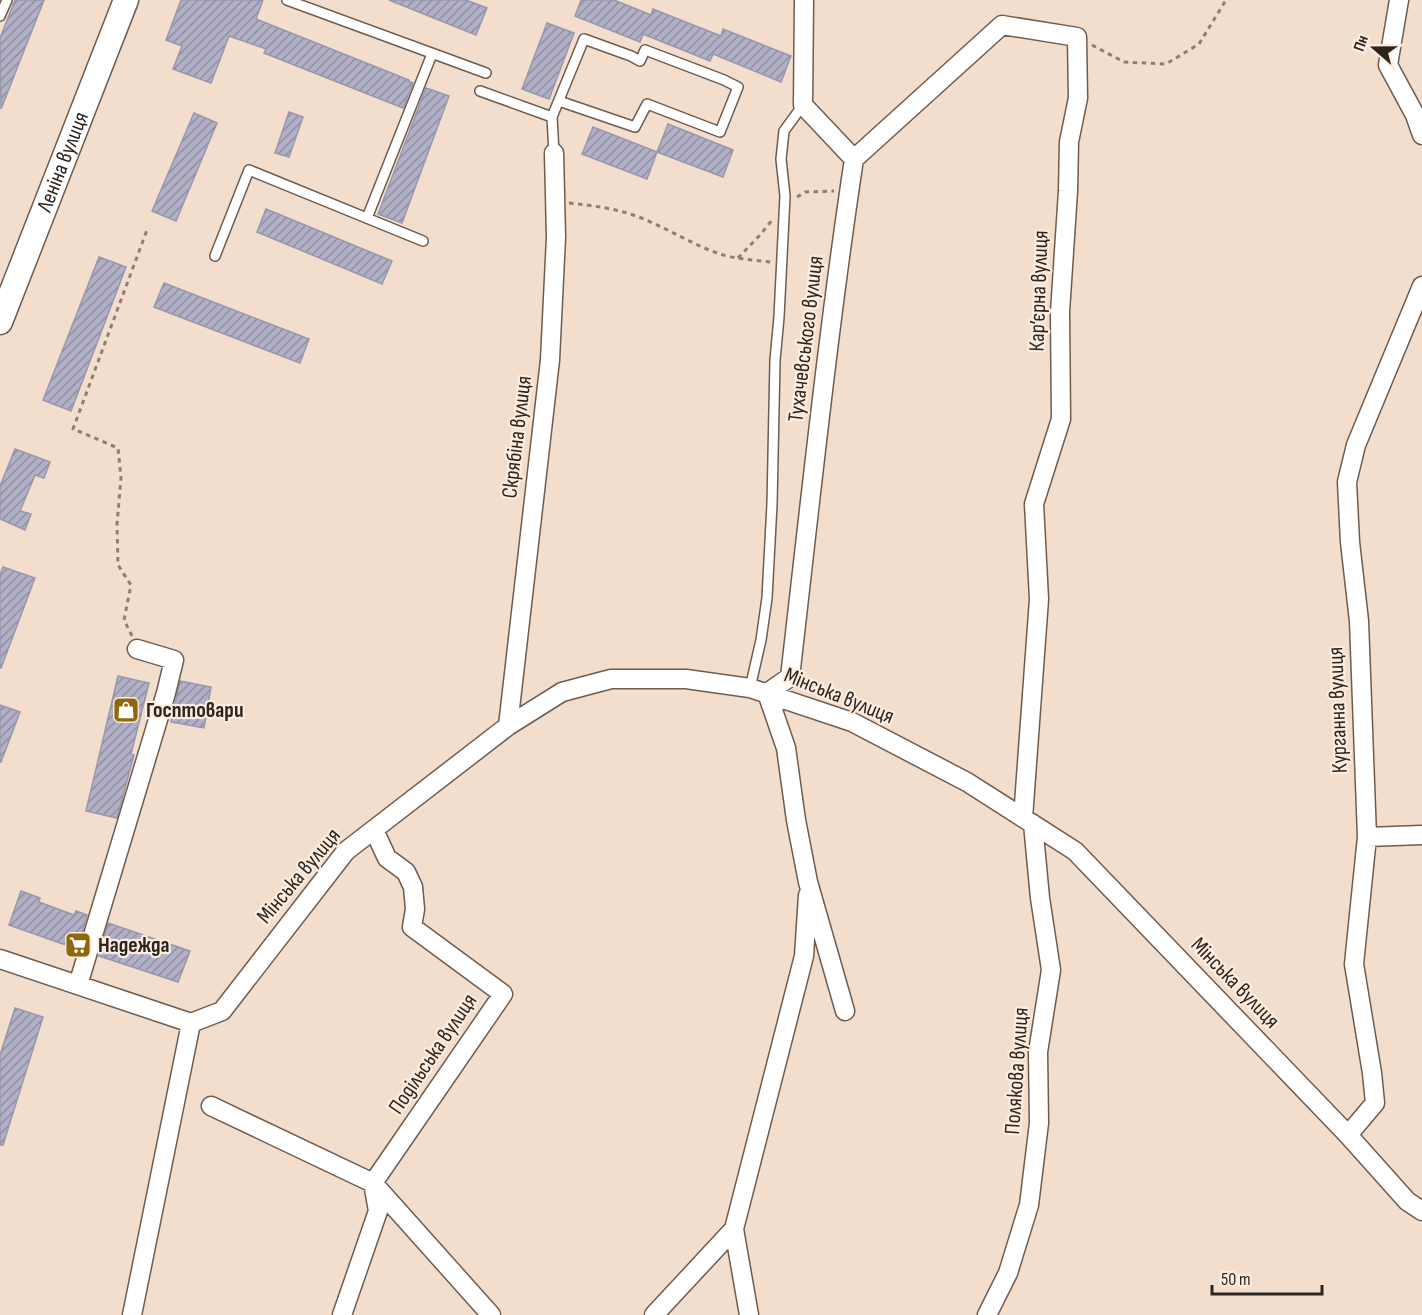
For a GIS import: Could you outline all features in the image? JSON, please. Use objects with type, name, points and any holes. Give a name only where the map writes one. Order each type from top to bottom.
[{"type":"street","name":"Леніна вулиця","points":[[0,322],[126,0]]},
{"type":"street","points":[[804,0],[803,105],[854,159],[1002,25],[1077,38]]},
{"type":"street","points":[[1399,0],[1388,64],[1415,115],[1422,135]]},
{"type":"street","name":"Кар’єрна вулиця","points":[[1028,821],[1039,599],[1034,504],[1061,419],[1060,312],[1068,191],[1068,142],[1078,98],[1077,38]]},
{"type":"street","name":"Скрябіна вулиця","points":[[508,726],[550,360],[556,237],[554,153]]},
{"type":"street","name":"Тухачевського вулиця","points":[[758,690],[790,677],[821,407],[854,159]]},
{"type":"street","name":"Курганна вулиця","points":[[1348,1135],[1375,1102],[1354,964],[1367,837],[1359,621],[1350,542],[1347,482],[1356,445],[1422,286]]},
{"type":"street","points":[[78,985],[163,704],[174,660],[137,649]]},
{"type":"street","name":"Мінська вулиця","points":[[191,1023],[222,1011],[346,851],[508,726],[562,692],[611,679],[686,680],[758,690],[852,722],[967,782],[1075,851],[1348,1135],[1407,1201],[1422,1211]]},
{"type":"street","points":[[758,690],[786,748],[808,882],[845,1011]]},
{"type":"street","name":"Полякова вулиця","points":[[987,1315],[1008,1273],[1029,1205],[1039,1123],[1038,1052],[1051,970],[1028,821]]},
{"type":"street","name":"Подільська вулиця","points":[[374,830],[387,858],[406,872],[413,887],[415,909],[412,927],[503,994],[374,1183]]},
{"type":"street","points":[[1367,837],[1422,835]]},
{"type":"street","points":[[749,1315],[734,1229],[804,956],[808,882]]},
{"type":"street","points":[[0,959],[191,1023],[132,1315]]},
{"type":"street","points":[[211,1106],[374,1183],[491,1315]]},
{"type":"street","points":[[342,1315],[378,1211],[374,1183]]},
{"type":"street","points":[[654,1315],[734,1229]]},
{"type":"lane","points":[[0,16],[7,0]]},
{"type":"lane","points":[[287,0],[486,73]]},
{"type":"lane","points":[[554,153],[552,117],[584,39],[640,61],[645,50],[738,87],[720,132],[647,104],[635,127],[559,101]]},
{"type":"lane","points":[[368,218],[432,54]]},
{"type":"lane","points":[[480,91],[552,117]]},
{"type":"lane","points":[[758,690],[761,640],[767,598],[772,504],[775,360],[785,196],[781,159],[784,131],[803,105]]},
{"type":"lane","points":[[215,256],[249,170],[423,241]]},
{"type":"path","points":[[1077,38],[1124,62],[1166,64],[1199,45],[1226,0]]},
{"type":"path","points":[[556,201],[609,207],[645,219],[719,254],[746,260],[781,262]]},
{"type":"path","points":[[137,649],[124,620],[131,585],[117,565],[117,524],[121,478],[118,448],[73,429],[147,230]]},
{"type":"building","points":[[15,0],[44,0],[1,109],[0,38]]},
{"type":"building","points":[[181,0],[263,0],[256,19],[413,83],[403,108],[264,53],[266,49],[229,36],[211,83],[173,69],[182,46],[166,40]]},
{"type":"building","points":[[389,0],[466,0],[487,8],[476,35]]},
{"type":"building","points":[[581,0],[614,0],[651,15],[653,9],[721,36],[723,29],[791,56],[781,82],[713,54],[710,61],[643,34],[640,42],[575,16]]},
{"type":"building","points":[[547,23],[574,33],[549,99],[522,89]]},
{"type":"building","points":[[426,88],[449,96],[402,223],[378,214]]},
{"type":"building","points":[[289,112],[303,117],[289,157],[275,153]]},
{"type":"building","points":[[194,113],[217,123],[176,221],[152,211]]},
{"type":"building","points":[[668,124],[733,150],[723,177],[657,152]]},
{"type":"building","points":[[593,127],[657,152],[647,179],[582,154]]},
{"type":"building","points":[[266,209],[392,261],[382,284],[257,232]]},
{"type":"building","points":[[99,257],[126,267],[71,411],[43,400]]},
{"type":"building","points":[[164,283],[309,339],[300,363],[154,307]]},
{"type":"building","points":[[15,449],[50,462],[44,478],[35,475],[20,511],[31,514],[25,530],[0,519],[0,486]]},
{"type":"building","points":[[3,567],[35,578],[0,668],[0,575]]},
{"type":"building","points":[[118,676],[149,683],[131,754],[134,755],[117,818],[86,811]]},
{"type":"building","points":[[180,681],[211,687],[204,728],[171,722]]},
{"type":"building","points":[[0,705],[20,712],[1,762],[0,762]]},
{"type":"building","points":[[21,891],[40,898],[39,902],[74,915],[76,911],[87,915],[77,949],[9,925]]},
{"type":"building","points":[[108,923],[190,951],[178,982],[99,956]]},
{"type":"building","points":[[15,1008],[43,1017],[3,1145],[0,1145],[0,1055]]},
{"type":"place","name":"Госптовари","points":[[126,710]]},
{"type":"place","name":"Надежда","points":[[78,945]]}]
